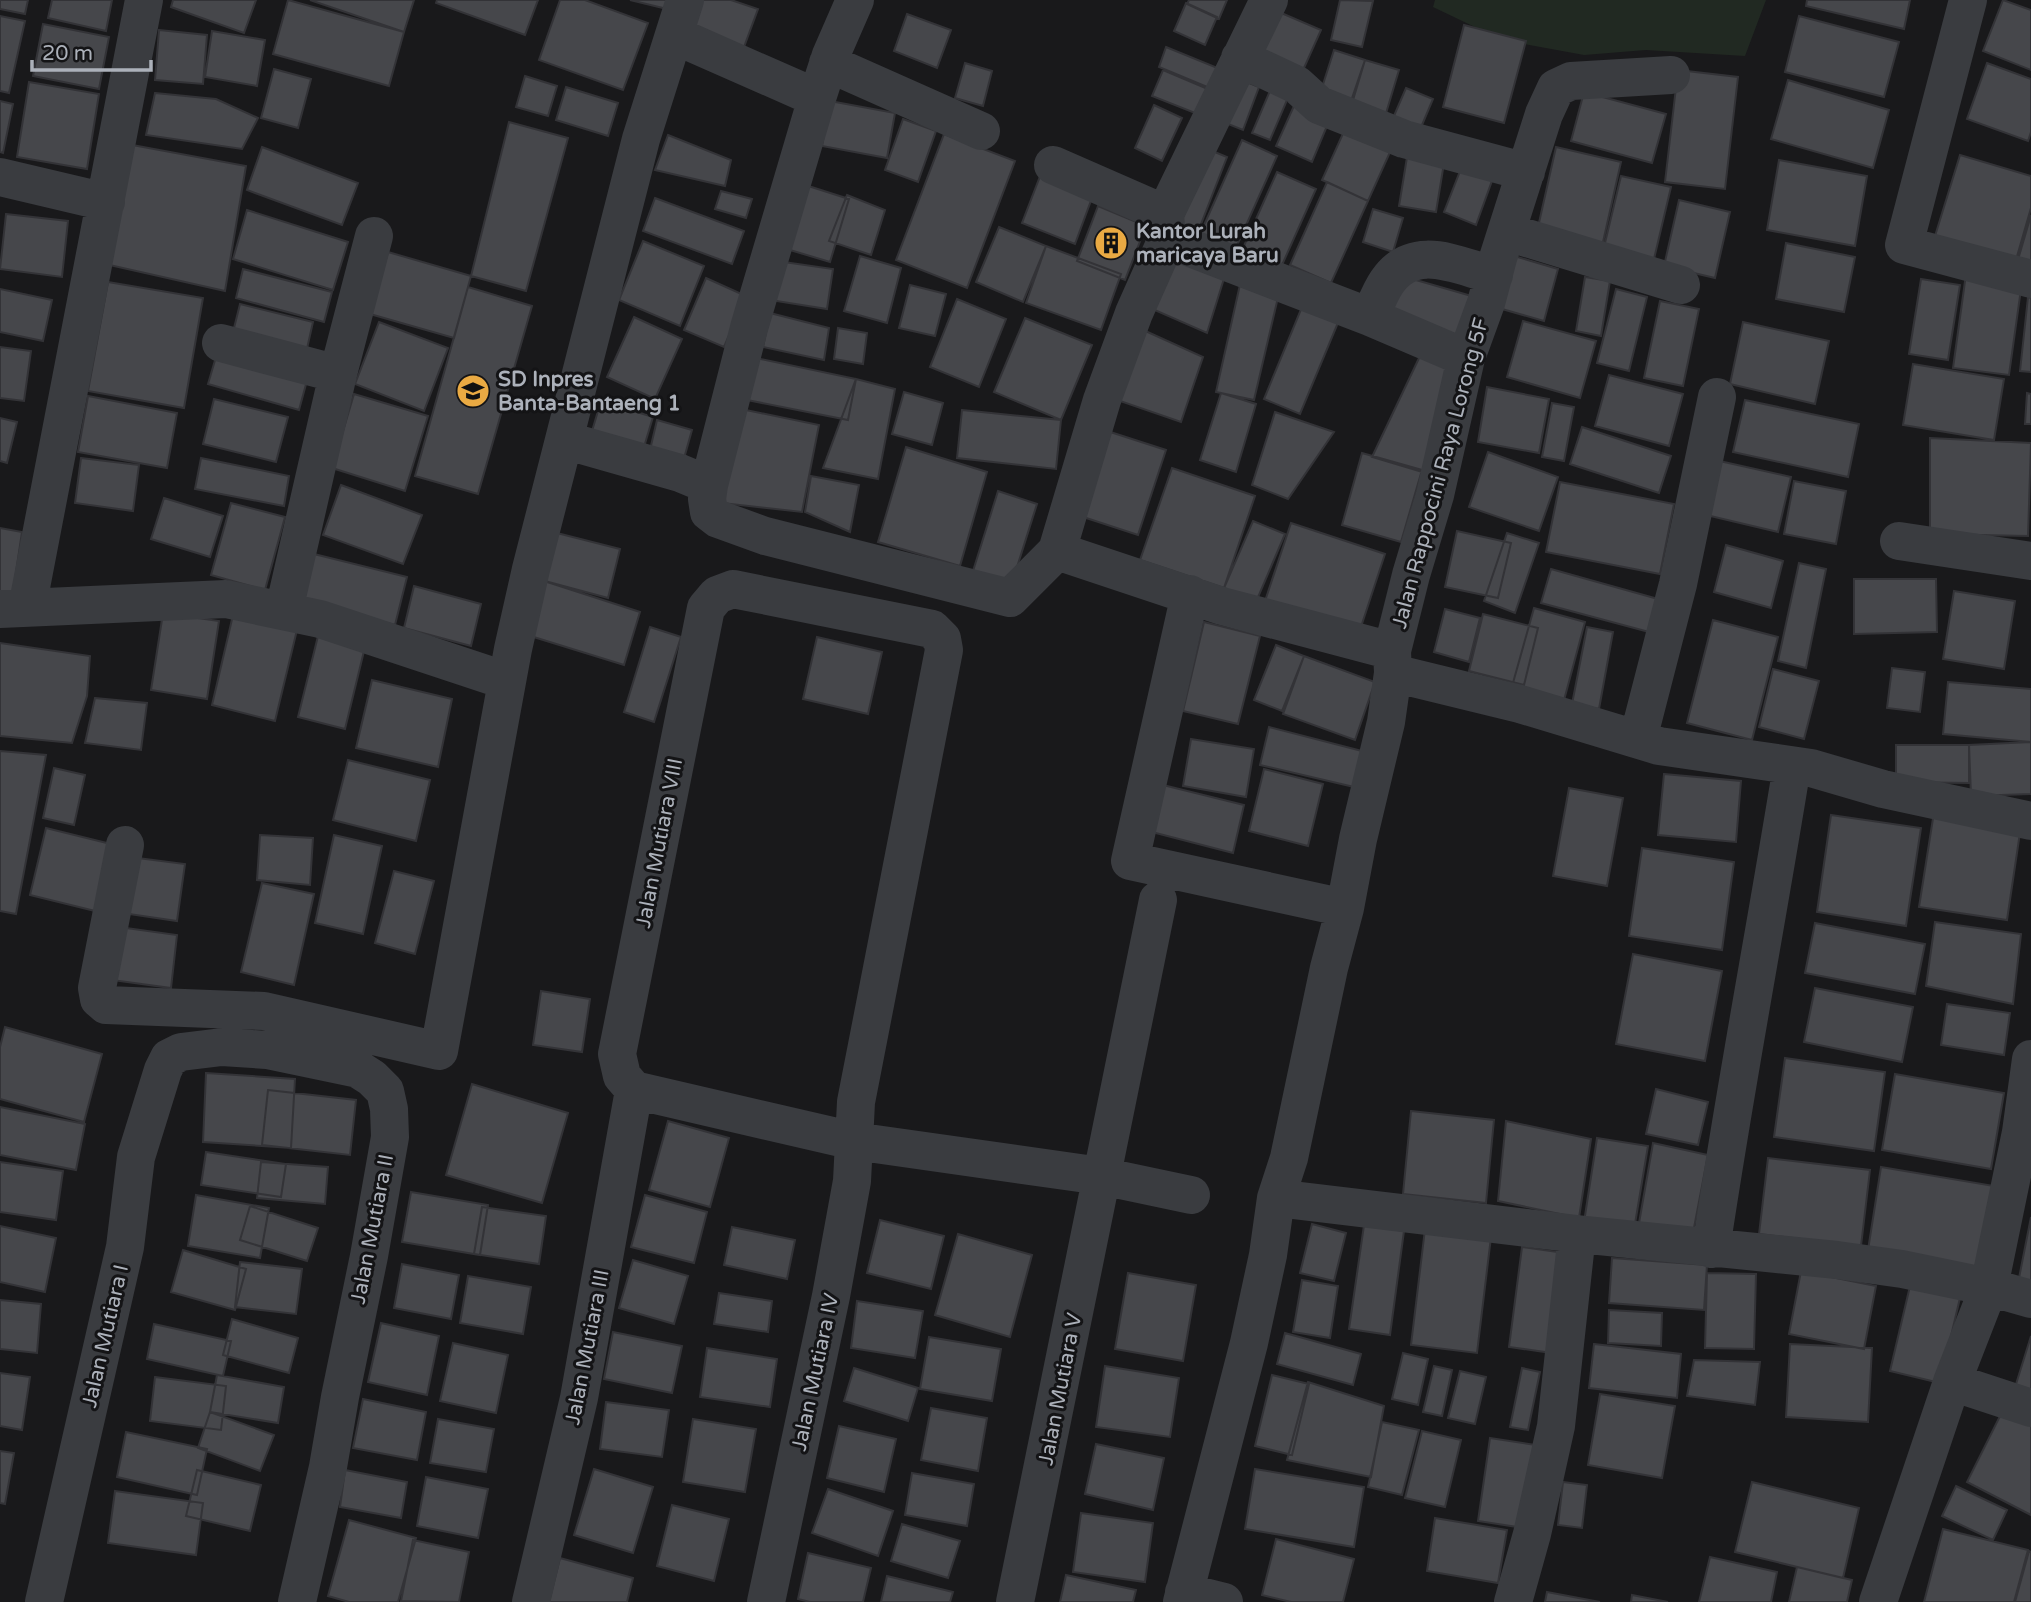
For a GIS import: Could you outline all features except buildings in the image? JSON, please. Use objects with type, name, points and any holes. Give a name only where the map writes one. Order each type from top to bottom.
[{"type":"street","points":[[144,0],[106,202],[14,609],[226,599],[320,619],[507,681]]},
{"type":"street","points":[[855,0],[823,81],[749,328],[709,485],[709,512],[718,519],[765,536],[1010,598],[1057,551],[1102,400],[1166,227],[1240,58],[1269,0]]},
{"type":"street","points":[[1968,0],[1904,245],[2031,279]]},
{"type":"street","points":[[125,845],[97,988],[99,999],[106,1005],[264,1011],[439,1051],[507,681],[531,569],[641,139],[679,18],[823,81],[981,131]]},
{"type":"street","points":[[1240,58],[1297,85],[1319,105],[1404,139],[1526,172]]},
{"type":"street","name":"Jalan Rappocini Raya Lorong 5F","points":[[1183,1597],[1249,1343],[1268,1255],[1276,1198],[1289,1158],[1329,968],[1386,722],[1393,662],[1411,575],[1435,495],[1466,358],[1544,114],[1556,88],[1571,81],[1671,75]]},
{"type":"street","points":[[1053,165],[1166,227],[1466,358]]},
{"type":"street","points":[[0,177],[106,202]]},
{"type":"street","points":[[1507,232],[1681,285]]},
{"type":"street","points":[[284,610],[338,374],[374,236]]},
{"type":"street","points":[[1370,317],[1386,282],[1400,267],[1413,260],[1430,258],[1494,275]]},
{"type":"street","points":[[221,344],[338,374]]},
{"type":"street","points":[[1638,739],[1678,584],[1717,397]]},
{"type":"street","points":[[564,440],[680,473],[709,485]]},
{"type":"street","points":[[1899,541],[2031,561]]},
{"type":"street","points":[[1057,551],[1520,704],[1659,746],[1811,768],[1883,789],[2031,821]]},
{"type":"street","name":"Jalan Mutiara IV","points":[[717,595],[733,589],[932,629],[942,639],[944,650],[856,1102],[852,1181],[831,1296],[766,1602]]},
{"type":"street","points":[[1190,594],[1130,861],[1345,908]]},
{"type":"street","name":"Jalan Mutiara VIII","points":[[634,1090],[622,1076],[617,1054],[706,608],[717,595]]},
{"type":"street","points":[[1711,1248],[1792,765]]},
{"type":"street","name":"Jalan Mutiara V","points":[[1015,1602],[1158,900]]},
{"type":"street","name":"Jalan Mutiara II","points":[[163,1070],[169,1058],[181,1052],[222,1048],[267,1050],[358,1069],[372,1078],[384,1091],[389,1109],[390,1136],[369,1256],[328,1468],[297,1602]]},
{"type":"street","points":[[1878,1602],[1952,1382],[1989,1286],[2021,1132],[2031,1059]]},
{"type":"street","name":"Jalan Mutiara I","points":[[44,1602],[125,1247],[136,1157],[163,1070]]},
{"type":"street","points":[[634,1090],[854,1141],[1101,1176],[1191,1195]]},
{"type":"street","name":"Jalan Mutiara III","points":[[531,1602],[579,1398],[634,1090]]},
{"type":"street","points":[[1276,1198],[1577,1234],[1850,1262],[1989,1286],[2031,1298]]},
{"type":"street","points":[[1513,1602],[1532,1534],[1556,1426],[1577,1234]]},
{"type":"street","points":[[1952,1382],[2031,1408]]},
{"type":"street","points":[[1183,1597],[1224,1602]]},
{"type":"shaded area","points":[[1435,0],[1766,0],[1745,56],[1646,50],[1584,55],[1502,40],[1433,7]]},
{"type":"place","name":"Kantor Lurah maricaya Baru","points":[[1111,243]]},
{"type":"place","name":"SD Inpres Banta-Bantaeng 1","points":[[473,391]]}]
